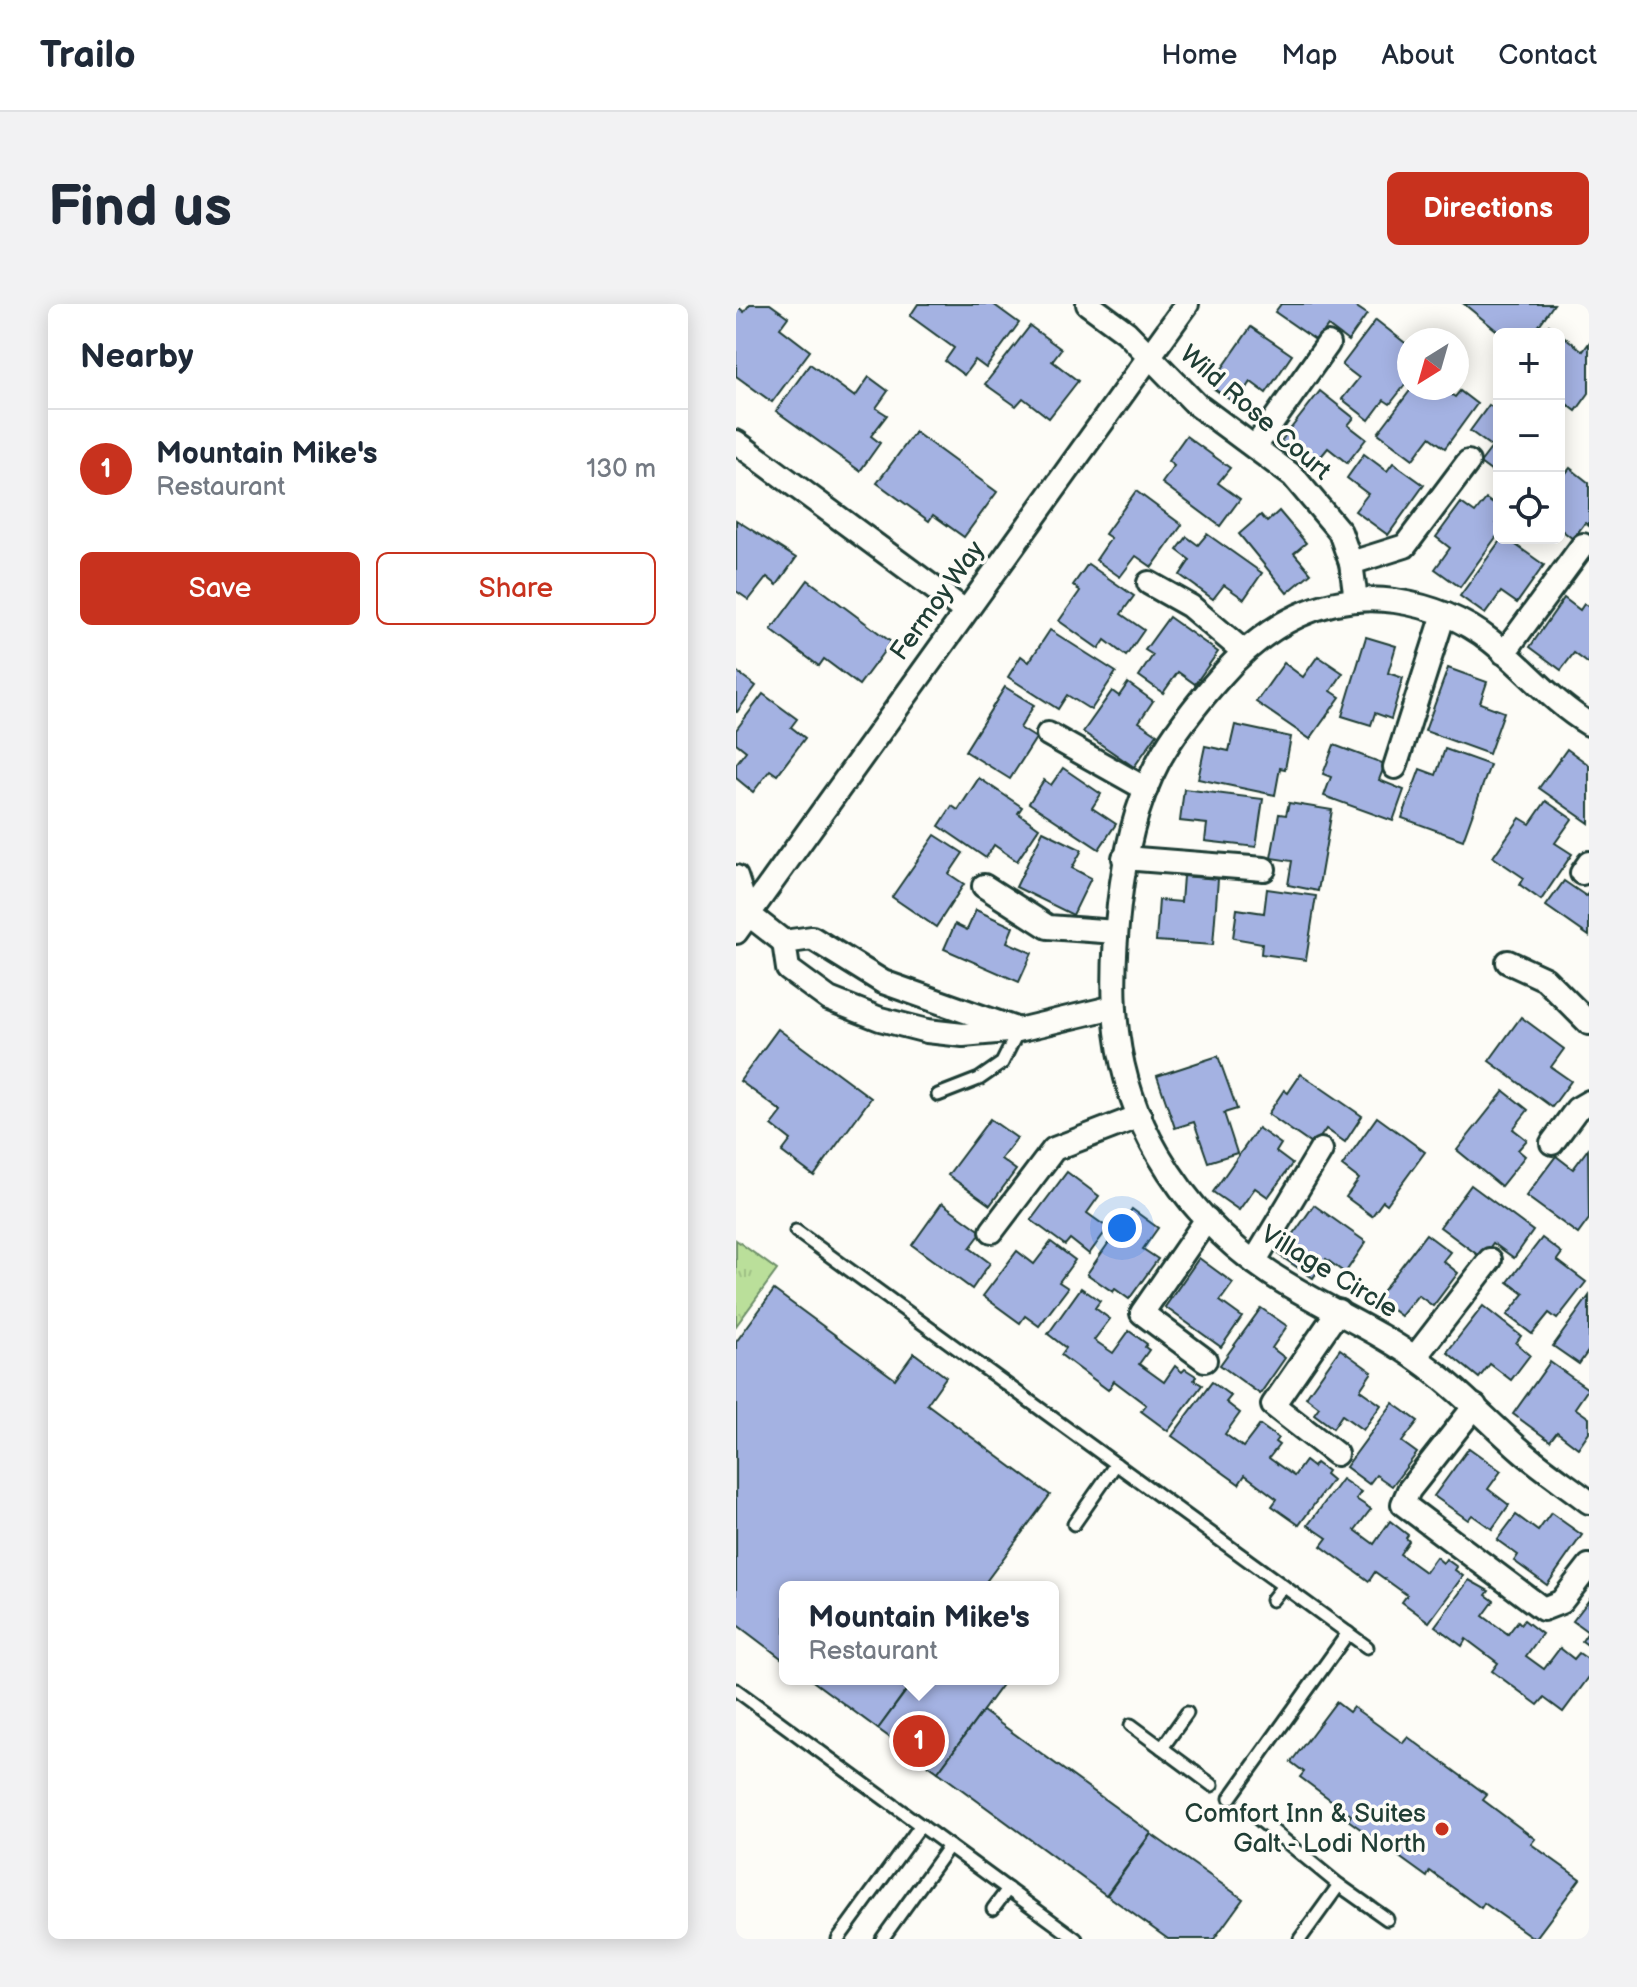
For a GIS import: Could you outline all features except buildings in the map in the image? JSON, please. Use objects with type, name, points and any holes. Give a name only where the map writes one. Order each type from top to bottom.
[{"type":"street","name":"Wild Rose Court","points":[[1088,304],[1126,332],[1196,404],[1293,476],[1340,532],[1351,563],[1356,600]]},
{"type":"street","name":"Fermoy Way","points":[[740,919],[1187,304]]},
{"type":"street","points":[[1255,447],[1328,344]]},
{"type":"street","points":[[736,442],[965,611]]},
{"type":"street","points":[[1351,563],[1405,546],[1468,462]]},
{"type":"street","points":[[1504,653],[1583,545]]},
{"type":"street","points":[[1149,583],[1190,606],[1243,651]]},
{"type":"street","name":"Village Circle","points":[[1589,724],[1539,688],[1504,653],[1465,623],[1426,607],[1391,600],[1356,600],[1297,615],[1268,631],[1243,651],[1182,724],[1159,760],[1137,811],[1124,858],[1112,963],[1114,1007],[1126,1079],[1157,1152],[1180,1188],[1207,1219],[1239,1251],[1274,1276],[1415,1357],[1475,1406],[1522,1451],[1589,1502]]},
{"type":"street","points":[[1395,767],[1444,614]]},
{"type":"street","points":[[1048,734],[1146,789]]},
{"type":"street","points":[[1124,858],[1264,869]]},
{"type":"street","points":[[736,877],[740,919],[784,942],[812,938],[883,982],[1018,1030]]},
{"type":"street","points":[[984,886],[1048,927],[1116,932]]},
{"type":"street","points":[[784,942],[788,969],[829,999],[895,1024],[927,1031],[963,1035],[1018,1030],[1114,1007]]},
{"type":"street","points":[[1508,962],[1545,979],[1589,1023]]},
{"type":"street","points":[[927,1031],[931,1001]]},
{"type":"street","points":[[1552,1143],[1577,1109],[1589,1102]]},
{"type":"street","points":[[992,1231],[1054,1149],[1140,1116]]},
{"type":"street","points":[[1254,1262],[1321,1150]]},
{"type":"street","points":[[1205,1360],[1142,1313],[1207,1219]]},
{"type":"street","points":[[1415,1357],[1490,1260]]},
{"type":"street","points":[[1336,1454],[1273,1405],[1338,1311]]},
{"type":"street","points":[[1475,1406],[1409,1490],[1403,1504],[1543,1609],[1561,1602],[1589,1566]]},
{"type":"lane","points":[[938,1095],[979,1079],[1002,1063],[1018,1030]]},
{"type":"lane","points":[[796,1231],[1367,1647]]},
{"type":"lane","points":[[1074,1524],[1116,1464]]},
{"type":"lane","points":[[1272,1600],[1283,1586]]},
{"type":"lane","points":[[1230,1798],[1348,1633]]},
{"type":"lane","points":[[736,1690],[1072,1938]]},
{"type":"lane","points":[[1162,1748],[1187,1713]]},
{"type":"lane","points":[[1131,1725],[1212,1785]]},
{"type":"lane","points":[[1250,1812],[1339,1885],[1387,1919]]},
{"type":"lane","points":[[838,1939],[921,1825]]},
{"type":"lane","points":[[882,1939],[949,1846]]},
{"type":"lane","points":[[1300,1939],[1339,1885]]},
{"type":"lane","points":[[993,1909],[1008,1889]]},
{"type":"green space","points":[[736,1240],[777,1270],[736,1326]]},
{"type":"place","name":"Mountain Mike's","points":[[919,1741]]},
{"type":"place","name":"Comfort Inn & Suites Galt - Lodi North","points":[[1442,1829]]}]
